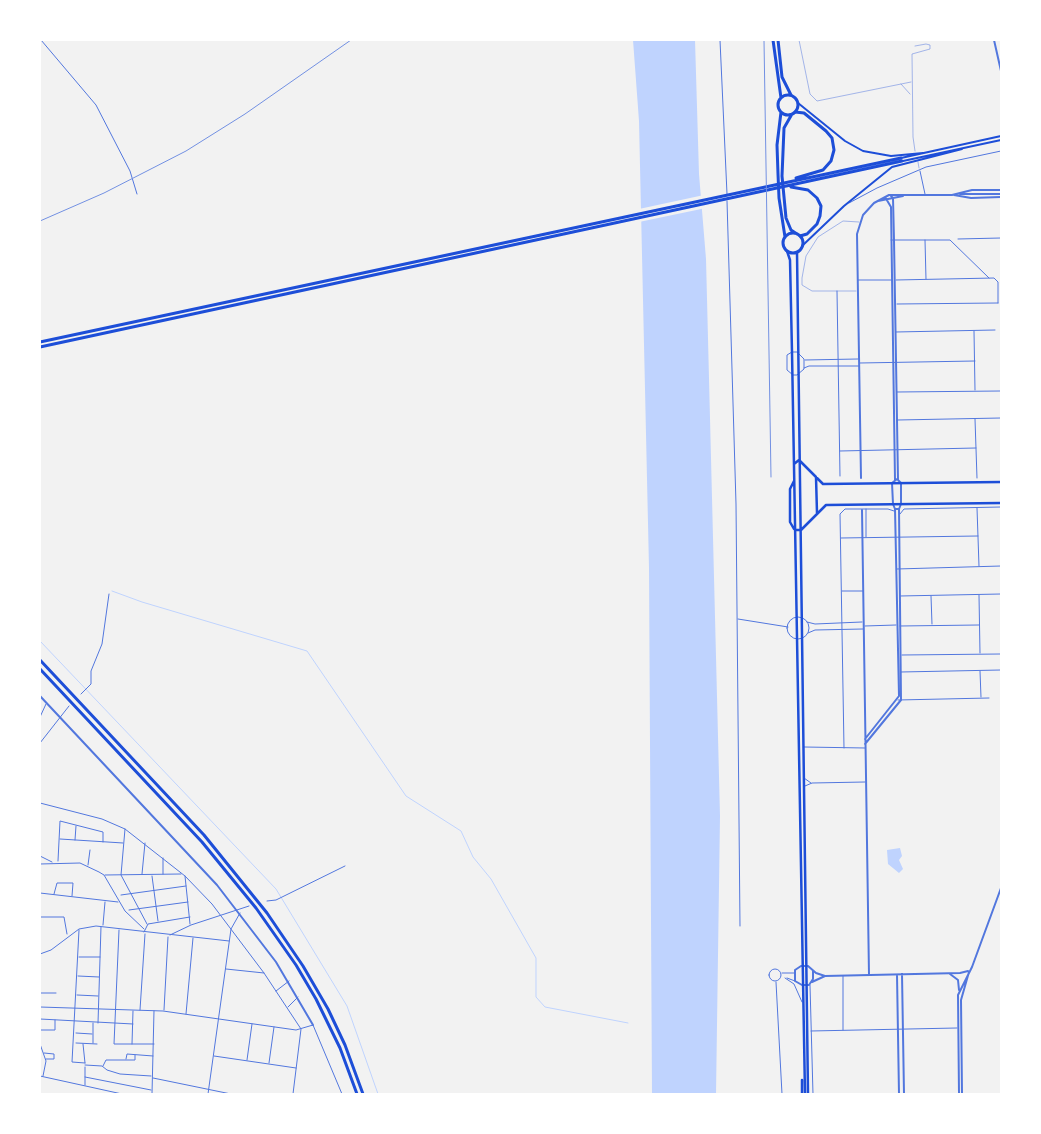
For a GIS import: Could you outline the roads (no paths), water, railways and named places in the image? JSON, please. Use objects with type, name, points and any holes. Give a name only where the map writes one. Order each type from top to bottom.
[{"type":"highway","points":[[773,40],[780,98],[778,104],[781,112],[777,145],[778,198],[785,237],[783,246],[787,251],[797,252],[802,246],[798,235],[792,230],[786,218],[781,155],[784,128],[798,103],[782,77],[778,40]]},
{"type":"highway","points":[[780,98],[786,95],[792,96]]},
{"type":"highway","points":[[40,347],[780,188],[826,168],[831,161],[834,150],[833,141],[826,131],[807,115],[781,112]]},
{"type":"highway","points":[[41,341],[784,182],[797,182],[902,160]]},
{"type":"highway","points":[[785,237],[790,233],[798,235],[807,234],[817,224],[821,210],[814,194],[797,182]]},
{"type":"highway","points":[[40,660],[204,835],[271,918],[303,966],[328,1009],[345,1045],[363,1094]]},
{"type":"highway","points":[[40,669],[202,842],[270,927],[296,965],[320,1006],[340,1048],[357,1094]]},
{"type":"main road","points":[[798,103],[855,147],[902,160],[1001,140]]},
{"type":"main road","points":[[802,246],[844,206],[902,160],[923,152],[1001,136]]},
{"type":"main road","points":[[787,251],[790,260],[793,375],[794,480],[790,489],[790,522],[795,530],[803,1076],[806,1094]]},
{"type":"main road","points":[[797,252],[797,375],[801,530],[806,965],[810,984],[808,1088],[806,1094]]},
{"type":"main road","points":[[794,464],[799,460]]},
{"type":"main road","points":[[799,460],[823,484],[895,481],[901,483],[1001,482]]},
{"type":"main road","points":[[816,477],[817,515]]},
{"type":"main road","points":[[795,530],[801,530],[826,506],[1001,503]]},
{"type":"street","points":[[41,40],[96,105],[130,171],[137,194]]},
{"type":"street","points":[[720,40],[729,244],[738,619],[740,926]]},
{"type":"street","points":[[994,40],[1001,71]]},
{"type":"street","points":[[844,206],[877,188],[920,170],[1001,151]]},
{"type":"street","points":[[920,170],[925,195]]},
{"type":"street","points":[[952,194],[972,190],[1001,190]]},
{"type":"street","points":[[952,194],[971,198],[1001,198]]},
{"type":"street","points":[[861,478],[858,290],[859,222],[865,212],[876,202],[889,197],[1001,194]]},
{"type":"street","points":[[889,197],[908,195]]},
{"type":"street","points":[[865,744],[900,700],[898,538],[897,516],[892,504],[896,450],[893,240],[889,197]]},
{"type":"street","points":[[889,197],[893,240]]},
{"type":"street","points":[[958,239],[1001,238]]},
{"type":"street","points":[[893,240],[950,240],[990,278]]},
{"type":"street","points":[[925,240],[926,279]]},
{"type":"street","points":[[858,280],[994,278],[998,282],[998,303],[1001,307]]},
{"type":"street","points":[[837,291],[840,476]]},
{"type":"street","points":[[894,304],[998,303]]},
{"type":"street","points":[[894,332],[996,330]]},
{"type":"street","points":[[974,331],[975,391]]},
{"type":"street","points":[[804,369],[804,360],[797,352],[787,355],[787,370],[793,375],[797,375],[809,366],[975,361]]},
{"type":"street","points":[[804,360],[838,360],[859,363]]},
{"type":"street","points":[[895,392],[1001,391]]},
{"type":"street","points":[[895,420],[1001,418]]},
{"type":"street","points":[[975,419],[977,478]]},
{"type":"street","points":[[840,451],[976,448]]},
{"type":"street","points":[[895,481],[901,483],[901,504],[897,516]]},
{"type":"street","points":[[977,507],[978,567]]},
{"type":"street","points":[[897,516],[904,509],[1001,507]]},
{"type":"street","points":[[844,748],[840,514],[842,510],[866,509],[893,510],[897,516]]},
{"type":"street","points":[[866,509],[866,538]]},
{"type":"street","points":[[862,510],[869,975]]},
{"type":"street","points":[[841,538],[978,536]]},
{"type":"street","points":[[898,569],[1001,566]]},
{"type":"street","points":[[841,591],[863,591]]},
{"type":"street","points":[[81,694],[91,684],[91,671],[102,644],[109,594]]},
{"type":"street","points":[[898,596],[1001,594]]},
{"type":"street","points":[[931,595],[932,625]]},
{"type":"street","points":[[979,595],[980,654]]},
{"type":"street","points":[[788,627],[796,616],[801,616],[814,624],[863,622]]},
{"type":"street","points":[[738,619],[788,627]]},
{"type":"street","points":[[807,633],[808,622]]},
{"type":"street","points":[[788,627],[790,634],[796,640],[801,640],[807,633],[814,630],[980,625]]},
{"type":"street","points":[[899,655],[1001,654]]},
{"type":"street","points":[[980,670],[981,698]]},
{"type":"street","points":[[899,672],[1001,670]]},
{"type":"street","points":[[40,696],[184,848],[237,909],[289,981],[313,1025],[342,1094]]},
{"type":"street","points":[[865,739],[900,700],[989,698]]},
{"type":"street","points":[[40,716],[46,703]]},
{"type":"street","points":[[40,743],[69,706]]},
{"type":"street","points":[[56,722],[64,722]]},
{"type":"street","points":[[803,745],[806,749],[865,748]]},
{"type":"street","points":[[803,778],[812,783]]},
{"type":"street","points":[[804,787],[812,783],[866,782]]},
{"type":"street","points":[[40,803],[102,819],[125,829],[185,876],[221,914],[264,973],[301,1029],[293,1094]]},
{"type":"street","points":[[58,862],[60,821],[103,832],[102,842]]},
{"type":"street","points":[[75,840],[76,824]]},
{"type":"street","points":[[125,829],[121,876],[147,924]]},
{"type":"street","points":[[40,831],[40,838]]},
{"type":"street","points":[[59,839],[124,844]]},
{"type":"street","points":[[142,875],[144,843]]},
{"type":"street","points":[[88,865],[90,850]]},
{"type":"street","points":[[40,856],[52,862]]},
{"type":"street","points":[[163,857],[163,874]]},
{"type":"street","points":[[40,864],[58,862],[88,865],[104,875],[182,874]]},
{"type":"street","points":[[267,902],[276,900],[346,866]]},
{"type":"street","points":[[151,874],[159,922]]},
{"type":"street","points":[[104,875],[129,916],[144,929]]},
{"type":"street","points":[[185,876],[190,925]]},
{"type":"street","points":[[54,895],[57,883],[73,884],[72,897]]},
{"type":"street","points":[[121,895],[186,886]]},
{"type":"street","points":[[961,1094],[961,1000],[970,970],[1001,888]]},
{"type":"street","points":[[40,893],[105,902],[119,902]]},
{"type":"street","points":[[98,1023],[100,958],[105,902]]},
{"type":"street","points":[[129,910],[188,902]]},
{"type":"street","points":[[169,936],[190,925],[249,906]]},
{"type":"street","points":[[208,1094],[231,929],[240,913]]},
{"type":"street","points":[[40,917],[64,917],[68,936]]},
{"type":"street","points":[[140,1010],[144,929],[147,924],[190,917]]},
{"type":"street","points":[[40,954],[51,950],[79,929],[102,926],[169,936],[229,941]]},
{"type":"street","points":[[79,929],[75,1044],[73,1046],[72,1062],[103,1066],[120,1074],[153,1077],[231,1094]]},
{"type":"street","points":[[119,929],[114,1044],[154,1044]]},
{"type":"street","points":[[176,932],[177,936]]},
{"type":"street","points":[[164,1011],[169,936]]},
{"type":"street","points":[[186,1014],[193,938]]},
{"type":"street","points":[[78,957],[100,958]]},
{"type":"street","points":[[776,982],[770,979],[770,971],[776,969],[781,973],[794,973],[801,966],[806,965],[813,971],[825,976],[950,974],[964,973],[970,970]]},
{"type":"street","points":[[226,969],[264,973]]},
{"type":"street","points":[[959,991],[970,970]]},
{"type":"street","points":[[813,971],[810,984],[813,1094]]},
{"type":"street","points":[[781,973],[781,978]]},
{"type":"street","points":[[794,973],[795,980]]},
{"type":"street","points":[[897,974],[899,1094]]},
{"type":"street","points":[[902,974],[904,1094]]},
{"type":"street","points":[[950,974],[958,980],[961,1094]]},
{"type":"street","points":[[78,976],[100,976]]},
{"type":"street","points":[[776,982],[781,978],[785,978],[795,980],[802,985],[810,984],[825,976]]},
{"type":"street","points":[[843,976],[844,1030]]},
{"type":"street","points":[[785,978],[794,984],[802,1002]]},
{"type":"street","points":[[276,991],[289,981]]},
{"type":"street","points":[[776,982],[782,1094]]},
{"type":"street","points":[[40,993],[56,993]]},
{"type":"street","points":[[77,995],[99,996]]},
{"type":"street","points":[[287,1007],[298,997]]},
{"type":"street","points":[[40,1007],[154,1010],[301,1029],[313,1025]]},
{"type":"street","points":[[132,1044],[133,1010]]},
{"type":"street","points":[[152,1094],[154,1010]]},
{"type":"street","points":[[40,1019],[133,1024]]},
{"type":"street","points":[[40,1030],[55,1030],[55,1020]]},
{"type":"street","points":[[93,1044],[94,1023]]},
{"type":"street","points":[[246,1060],[252,1023]]},
{"type":"street","points":[[269,1064],[274,1026]]},
{"type":"street","points":[[811,1030],[961,1028]]},
{"type":"street","points":[[75,1033],[93,1034]]},
{"type":"street","points":[[40,1044],[45,1059],[41,1076],[122,1094]]},
{"type":"street","points":[[75,1044],[97,1044]]},
{"type":"street","points":[[83,1044],[85,1064],[84,1086]]},
{"type":"street","points":[[43,1053],[54,1054],[54,1060],[45,1059]]},
{"type":"street","points":[[126,1060],[126,1054],[153,1056]]},
{"type":"street","points":[[103,1066],[106,1060],[135,1060],[135,1055]]},
{"type":"street","points":[[214,1056],[297,1068]]},
{"type":"street","points":[[85,1077],[152,1090]]},
{"type":"lane","points":[[799,40],[810,94],[817,101],[911,82]]},
{"type":"lane","points":[[914,46],[930,45],[930,49],[912,54],[912,137],[920,170]]},
{"type":"lane","points":[[900,84],[911,95]]},
{"type":"lane","points":[[858,290],[812,291],[802,285],[806,256],[818,237],[835,223],[843,220],[859,222]]},
{"type":"water","points":[[633,40],[695,40],[699,174],[706,259],[720,816],[716,1094],[652,1094],[649,568],[639,121]]},
{"type":"water","points":[[900,848],[902,856],[899,860],[903,869],[899,873],[888,864],[887,850]]},
{"type":"waterway","points":[[112,591],[142,602],[307,651],[406,796],[461,831],[473,857],[491,879],[536,958],[536,997],[545,1007],[628,1023]]},
{"type":"waterway","points":[[40,641],[276,889],[347,1006],[378,1094]]},
{"type":"railway","points":[[40,221],[104,193],[186,151],[245,114],[351,40]]},
{"type":"railway","points":[[764,40],[771,477]]}]
